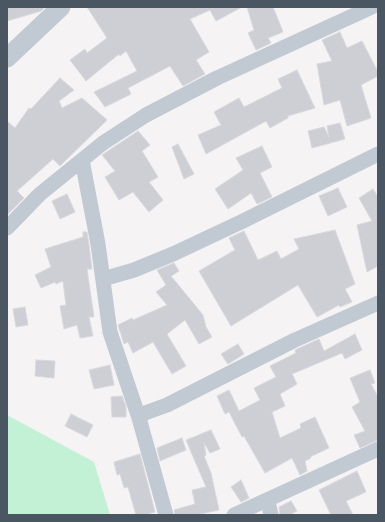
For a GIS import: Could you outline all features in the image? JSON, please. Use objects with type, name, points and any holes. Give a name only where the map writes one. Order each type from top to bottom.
[{"type":"street","points":[[7,58],[62,7]]},
{"type":"street","points":[[7,228],[40,194],[103,143],[146,115],[217,78],[372,7]]},
{"type":"street","points":[[103,279],[134,270],[173,254],[378,154]]},
{"type":"street","points":[[82,160],[103,279],[110,332],[139,418],[166,515]]},
{"type":"street","points":[[139,418],[145,413],[167,404],[295,340],[378,303]]},
{"type":"street","points":[[234,515],[270,508],[378,449]]},
{"type":"green space","points":[[7,415],[94,462],[110,515],[7,515]]},
{"type":"building","points":[[7,7],[45,7],[41,11],[7,21]]},
{"type":"building","points":[[87,7],[242,7],[216,21],[210,10],[190,19],[209,52],[196,60],[205,74],[183,86],[170,66],[128,88],[131,94],[105,107],[94,92],[137,71],[126,51],[120,56],[119,54],[86,81],[70,60],[85,49],[87,53],[107,38]]},
{"type":"building","points":[[247,7],[273,7],[283,32],[268,38],[271,43],[256,50],[248,33],[254,30]]},
{"type":"building","points":[[340,32],[347,48],[362,41],[378,72],[378,76],[361,85],[371,118],[347,126],[340,100],[324,105],[317,64],[332,61],[322,40]]},
{"type":"building","points":[[297,70],[315,108],[288,116],[288,118],[270,128],[266,121],[206,154],[198,135],[221,125],[214,112],[239,98],[244,107],[282,88],[278,79]]},
{"type":"building","points":[[60,78],[74,90],[59,101],[62,108],[82,98],[107,120],[60,166],[53,159],[17,191],[24,198],[7,215],[7,121],[15,128],[29,108],[31,109]]},
{"type":"building","points":[[340,123],[345,139],[312,148],[308,131],[324,127],[329,137],[327,126]]},
{"type":"building","points":[[138,131],[150,145],[142,151],[158,177],[149,182],[163,200],[149,212],[133,192],[119,200],[105,177],[115,171],[102,155]]},
{"type":"building","points":[[178,144],[194,174],[184,179],[172,147]]},
{"type":"building","points":[[262,146],[272,167],[260,173],[272,197],[257,204],[251,193],[228,209],[215,189],[243,170],[236,158]]},
{"type":"building","points":[[338,188],[347,207],[328,216],[319,196]]},
{"type":"building","points":[[373,189],[378,197],[378,266],[367,272],[357,225],[372,221],[359,198]]},
{"type":"building","points":[[67,194],[75,212],[60,219],[52,201]]},
{"type":"building","points":[[335,230],[355,284],[345,289],[352,302],[340,307],[339,305],[317,317],[298,285],[231,326],[199,271],[235,250],[229,238],[244,231],[258,260],[277,251],[281,259],[299,249],[294,239]]},
{"type":"building","points":[[83,232],[87,232],[89,245],[92,269],[87,269],[94,317],[89,317],[93,336],[80,338],[77,325],[64,329],[60,306],[66,305],[63,281],[56,284],[55,282],[41,288],[35,275],[51,267],[45,249],[83,237]]},
{"type":"building","points":[[174,263],[179,271],[171,276],[203,315],[206,327],[212,337],[199,344],[185,320],[167,334],[186,366],[172,374],[153,342],[133,353],[128,342],[124,344],[118,325],[167,305],[156,292],[166,285],[157,270]]},
{"type":"building","points":[[25,307],[28,325],[16,327],[13,309]]},
{"type":"building","points":[[355,334],[362,350],[345,359],[342,353],[292,374],[297,384],[280,394],[285,406],[272,412],[280,438],[301,428],[300,424],[315,417],[329,448],[305,461],[307,471],[300,475],[292,458],[265,473],[244,436],[242,437],[229,412],[225,414],[217,396],[229,390],[239,411],[260,400],[254,388],[276,377],[270,366],[296,353],[295,350],[319,339],[324,351]]},
{"type":"building","points":[[238,344],[244,354],[228,364],[221,354]]},
{"type":"building","points":[[36,360],[55,361],[54,378],[35,376]]},
{"type":"building","points":[[110,365],[114,385],[94,389],[89,370]]},
{"type":"building","points":[[370,370],[375,383],[371,384],[378,397],[378,440],[360,448],[354,435],[365,431],[352,407],[360,402],[350,378]]},
{"type":"building","points":[[122,396],[126,406],[126,417],[112,417],[111,397]]},
{"type":"building","points":[[71,414],[93,425],[87,437],[65,426]]},
{"type":"building","points":[[211,430],[220,449],[210,453],[204,443],[206,455],[204,456],[211,473],[219,510],[196,515],[175,515],[174,510],[195,504],[192,490],[206,487],[186,440]]},
{"type":"building","points":[[182,438],[186,450],[160,461],[157,448]]},
{"type":"building","points":[[140,454],[155,512],[144,515],[136,515],[128,487],[124,488],[120,474],[117,475],[114,462]]},
{"type":"building","points":[[357,471],[366,492],[346,501],[353,515],[331,515],[319,490]]},
{"type":"building","points":[[241,480],[249,498],[241,502],[231,487]]},
{"type":"building","points":[[291,501],[297,511],[289,515],[280,515],[279,507]]}]
